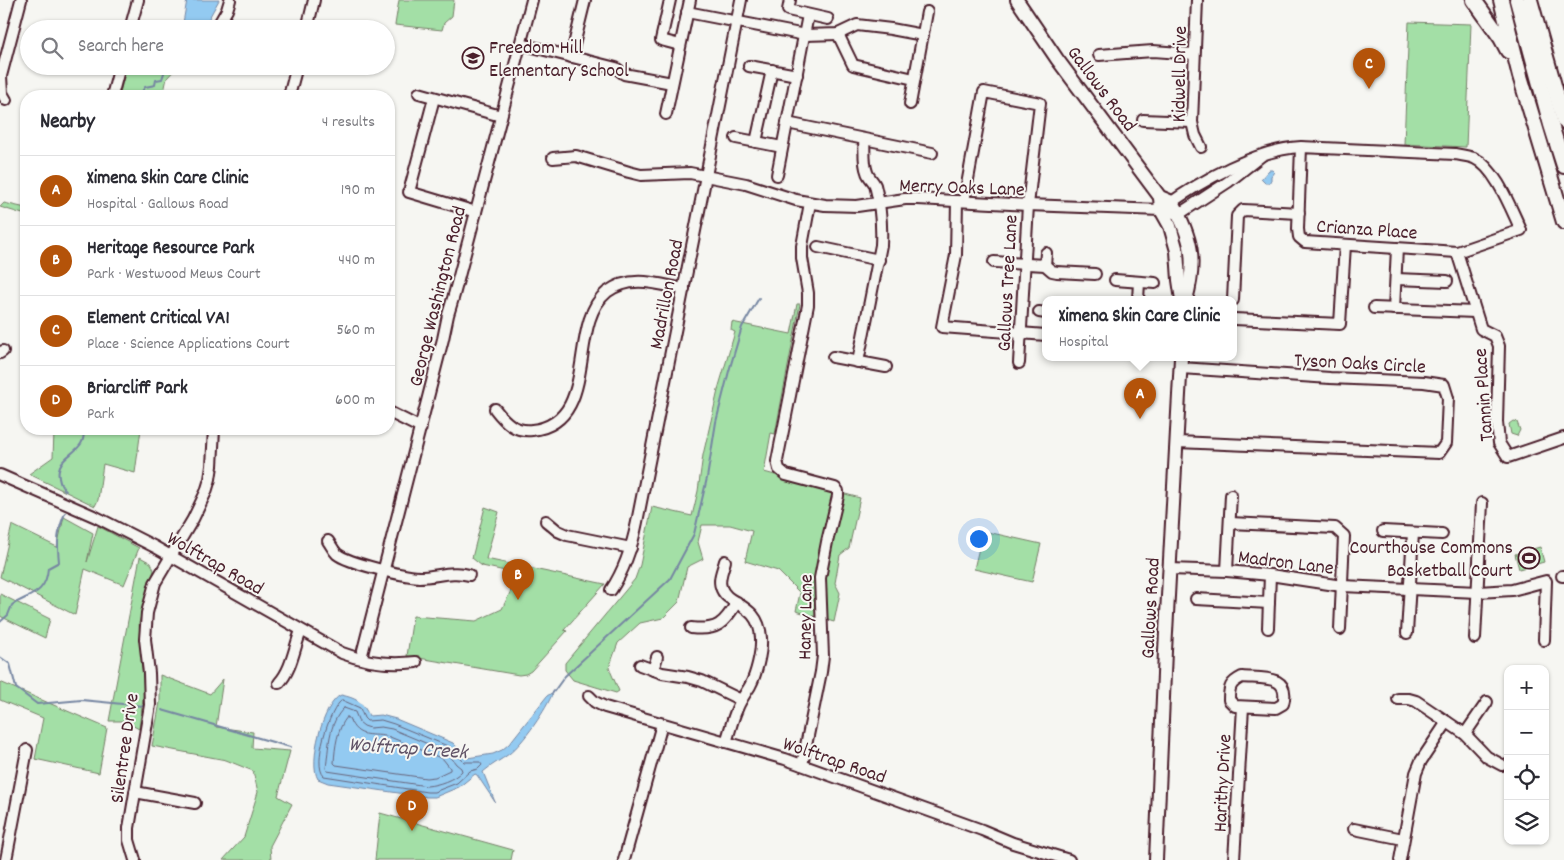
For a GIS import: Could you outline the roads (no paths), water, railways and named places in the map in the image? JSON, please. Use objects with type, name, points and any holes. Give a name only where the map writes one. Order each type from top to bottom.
[{"type":"highway","points":[[1474,0],[1501,38],[1520,76]]},
{"type":"highway","points":[[1501,0],[1520,76],[1564,222]]},
{"type":"highway","points":[[1517,0],[1564,166]]},
{"type":"highway","points":[[1530,0],[1564,121]]},
{"type":"main road","name":"Gallows Road","points":[[1017,0],[1057,58],[1164,203],[1179,214],[1185,226],[1191,250],[1191,281],[1187,296]]},
{"type":"main road","name":"Gallows Road","points":[[1164,203],[1167,219],[1175,239],[1181,296]]},
{"type":"main road","name":"Gallows Road","points":[[1156,860],[1165,651],[1181,363]]},
{"type":"street","points":[[6,100],[2,93],[1,76],[21,0]]},
{"type":"street","points":[[132,20],[138,0]]},
{"type":"street","points":[[221,20],[230,0]]},
{"type":"street","points":[[308,20],[314,0]]},
{"type":"street","name":"George Washington Road","points":[[361,658],[444,339],[448,315],[532,0]]},
{"type":"street","points":[[571,57],[585,0]]},
{"type":"street","points":[[670,0],[661,40],[680,44]]},
{"type":"street","points":[[666,114],[690,0]]},
{"type":"street","name":"Madrillon Road","points":[[611,590],[624,569],[638,522],[741,0]]},
{"type":"street","points":[[790,0],[788,10],[828,19]]},
{"type":"street","name":"Kidwell Drive","points":[[1197,0],[1192,122],[1195,135],[1201,147]]},
{"type":"street","points":[[687,12],[805,35],[838,34],[857,25],[891,28],[923,35]]},
{"type":"street","points":[[910,104],[927,12]]},
{"type":"street","points":[[776,175],[808,15]]},
{"type":"street","points":[[838,34],[854,65],[914,79]]},
{"type":"street","points":[[521,44],[616,68],[624,74],[672,83]]},
{"type":"street","points":[[1099,55],[1153,51],[1194,54]]},
{"type":"street","points":[[749,66],[797,75]]},
{"type":"street","points":[[756,142],[772,70]]},
{"type":"street","points":[[114,90],[118,75]]},
{"type":"street","points":[[291,90],[295,75]]},
{"type":"street","name":"Gallows Tree Lane","points":[[960,201],[984,92],[1040,103],[1028,205],[1020,363]]},
{"type":"street","points":[[419,93],[501,116]]},
{"type":"street","points":[[434,98],[410,192],[476,212]]},
{"type":"street","points":[[1143,120],[1192,122]]},
{"type":"street","points":[[787,124],[932,153]]},
{"type":"street","points":[[736,138],[782,148]]},
{"type":"street","points":[[858,362],[879,260],[882,234],[874,182],[867,174],[865,165],[864,140]]},
{"type":"street","points":[[1164,203],[1238,163],[1289,148],[1301,147]]},
{"type":"street","name":"Crianza Place","points":[[1301,147],[1455,154],[1475,158],[1486,166],[1497,181],[1521,230],[1457,252],[1305,242],[1298,237],[1301,147]]},
{"type":"street","name":"Merry Oaks Lane","points":[[553,158],[576,156],[641,174],[654,175],[677,172],[707,176],[746,184],[810,203],[844,206],[905,199],[1028,205],[1164,203]]},
{"type":"street","points":[[1179,214],[1228,182],[1261,156]]},
{"type":"street","points":[[960,201],[956,255],[942,327],[1042,335]]},
{"type":"street","name":"Haney Lane","points":[[802,765],[823,656],[820,578],[838,496],[838,491],[835,488],[786,475],[779,469],[777,461],[808,305],[802,246],[810,203]]},
{"type":"street","points":[[1233,296],[1237,216],[1239,213],[1243,210],[1298,213]]},
{"type":"street","points":[[1237,319],[1340,324],[1345,244]]},
{"type":"street","points":[[818,248],[879,260]]},
{"type":"street","points":[[1394,309],[1397,248]]},
{"type":"street","name":"Tannin Place","points":[[1457,252],[1481,329],[1495,336],[1499,346],[1497,422],[1499,443],[1508,457],[1564,438]]},
{"type":"street","points":[[1045,265],[1046,253]]},
{"type":"street","points":[[994,262],[1045,265],[1052,271],[1057,272],[1095,274]]},
{"type":"street","points":[[1396,279],[1447,281]]},
{"type":"street","points":[[1115,280],[1155,283]]},
{"type":"street","points":[[495,409],[508,424],[518,429],[536,429],[553,423],[565,411],[574,395],[590,318],[594,308],[603,296],[616,286],[634,281],[647,281],[684,289]]},
{"type":"street","points":[[1138,296],[1139,282]]},
{"type":"street","points":[[1374,308],[1476,312]]},
{"type":"street","points":[[833,357],[886,367]]},
{"type":"street","name":"Tyson Oaks Circle","points":[[1177,442],[1440,453],[1446,443],[1448,398],[1444,385],[1424,382],[1330,378],[1181,363]]},
{"type":"street","points":[[395,415],[421,428]]},
{"type":"street","name":"Silentree Drive","points":[[134,860],[129,840],[129,828],[150,705],[145,639],[147,613],[155,583],[193,519],[210,479],[214,453],[214,435]]},
{"type":"street","name":"Wolftrap Road","points":[[0,476],[96,517],[172,556],[342,653],[393,664],[416,662]]},
{"type":"street","points":[[1227,571],[1231,495]]},
{"type":"street","points":[[1474,638],[1482,503]]},
{"type":"street","points":[[546,521],[567,535],[631,548]]},
{"type":"street","points":[[1230,524],[1335,528],[1344,536],[1340,629]]},
{"type":"street","points":[[1383,531],[1442,534]]},
{"type":"street","points":[[1407,633],[1413,533]]},
{"type":"street","points":[[328,541],[332,549],[343,558],[384,570],[418,577],[454,573],[469,575]]},
{"type":"street","points":[[725,561],[720,587],[726,596],[752,613],[760,628],[762,642],[755,675],[741,700],[726,742]]},
{"type":"street","name":"Madron Lane","points":[[1170,569],[1227,571],[1270,575],[1342,586],[1410,590],[1478,592],[1512,590],[1546,582],[1544,640]]},
{"type":"street","points":[[1268,628],[1270,575]]},
{"type":"street","points":[[1196,599],[1268,603]]},
{"type":"street","points":[[691,628],[704,630],[720,624],[726,620],[737,602]]},
{"type":"street","points":[[279,683],[285,677],[288,670],[301,631]]},
{"type":"street","points":[[653,670],[657,657]]},
{"type":"street","points":[[640,665],[662,673],[702,681],[741,700]]},
{"type":"street","name":"Harithy Drive","points":[[1242,677],[1276,680],[1283,686],[1285,696],[1282,704],[1276,708],[1243,707],[1236,706],[1230,700],[1230,689],[1234,681],[1242,677]]},
{"type":"street","name":"Wolftrap Road","points":[[589,696],[605,708],[802,765],[1013,843],[1068,860]]},
{"type":"street","points":[[1398,699],[1416,701],[1465,734],[1487,757],[1502,765]]},
{"type":"street","points":[[1465,734],[1487,702]]},
{"type":"street","name":"Harithy Drive","points":[[1234,860],[1243,707]]},
{"type":"street","points":[[1400,860],[1416,773],[1421,761],[1447,722]]},
{"type":"street","points":[[624,860],[662,724]]},
{"type":"street","points":[[6,860],[28,750]]},
{"type":"street","points":[[135,792],[195,803]]},
{"type":"street","points":[[1354,829],[1404,839]]},
{"type":"water","points":[[187,0],[219,0],[208,20],[184,20]]},
{"type":"water","points":[[1269,170],[1274,172],[1269,183],[1265,183],[1261,179]]},
{"type":"water","points":[[553,692],[540,716],[515,749],[483,772],[495,802],[475,774],[459,787],[435,797],[427,797],[328,783],[318,779],[315,771],[316,748],[323,721],[334,700],[341,695],[358,701],[369,716],[381,715],[396,719],[453,743],[467,758],[493,754],[502,750],[509,744],[547,696]]},
{"type":"waterway","points":[[143,90],[145,87],[155,85],[156,80],[162,79],[163,75]]},
{"type":"waterway","points":[[552,694],[565,676],[670,579],[694,534],[707,478],[716,422],[729,371],[742,327],[759,298]]},
{"type":"waterway","points":[[66,491],[62,487],[59,478],[61,463],[81,444],[83,435]]},
{"type":"waterway","points":[[0,622],[8,615],[12,605],[40,589],[47,577],[48,568],[59,562],[58,537],[65,513]]},
{"type":"waterway","name":"Wolftrap Creek","points":[[0,657],[10,664],[16,688],[37,704],[82,700],[143,706]]},
{"type":"waterway","name":"Wolftrap Creek","points":[[162,710],[290,747]]},
{"type":"place","name":"Freedom Hill Elementary School","points":[[473,58]]},
{"type":"place","name":"Element Critical VA1","points":[[1369,89]]},
{"type":"place","name":"Ximena Skin Care Clinic","points":[[1140,419]]},
{"type":"place","name":"Courthouse Commons Basketball Court","points":[[1529,558]]},
{"type":"place","name":"Heritage Resource Park","points":[[518,600]]},
{"type":"place","name":"Briarcliff Park","points":[[412,831]]}]
